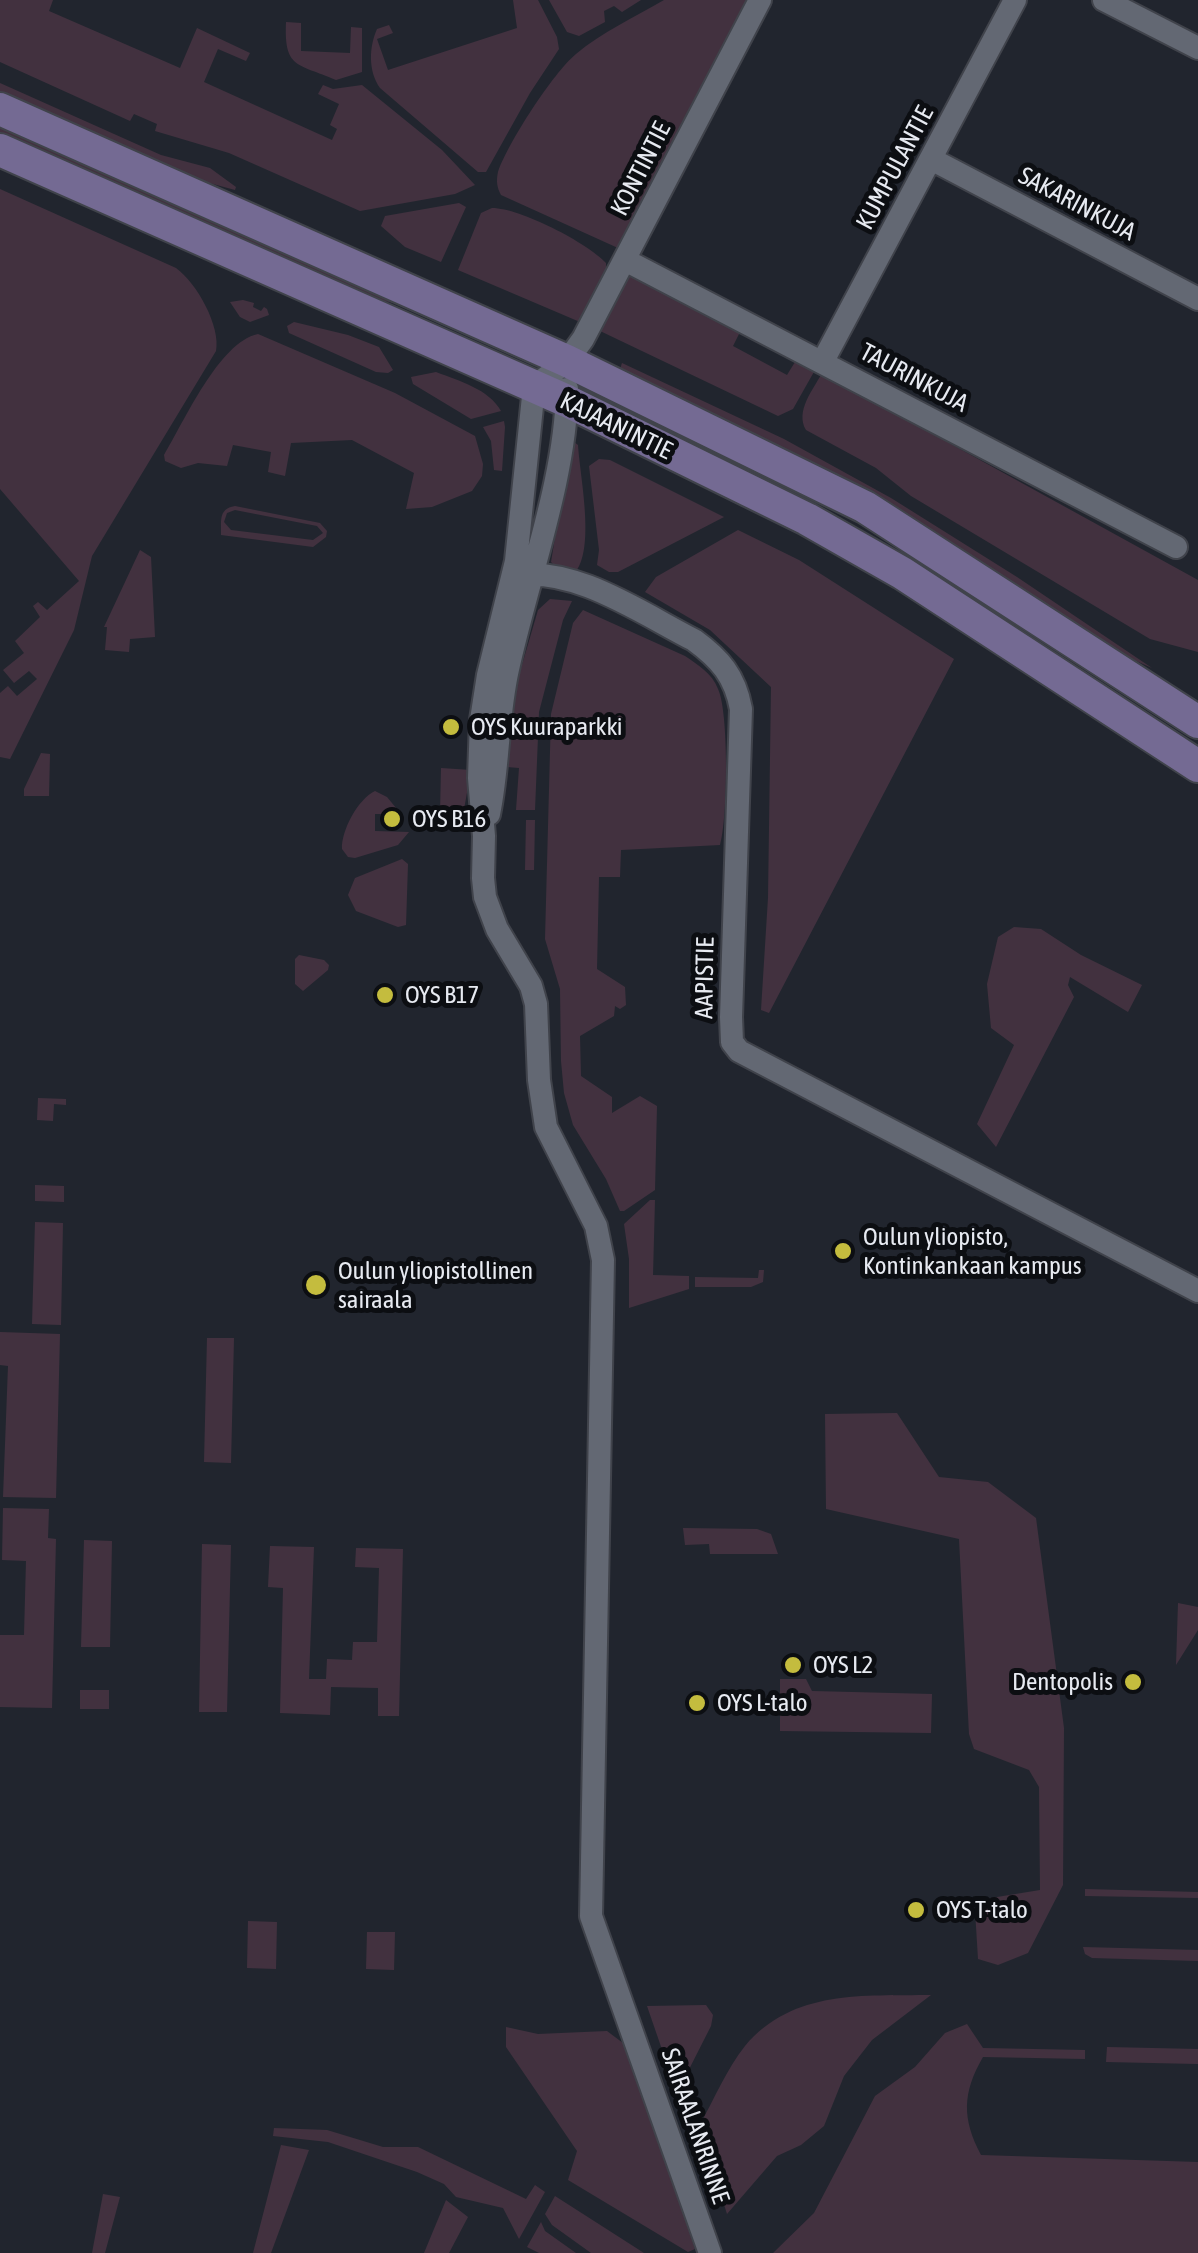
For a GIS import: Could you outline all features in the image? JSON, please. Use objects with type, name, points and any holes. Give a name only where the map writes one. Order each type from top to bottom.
[{"type":"main road","name":"KAJAANINTIE","points":[[0,109],[567,361],[865,507],[1198,722]]},
{"type":"main road","name":"KAJAANINTIE","points":[[0,150],[534,386],[807,519],[902,573],[1198,766]]},
{"type":"street","name":"KONTINTIE","points":[[567,361],[625,260],[760,0]]},
{"type":"street","name":"KUMPULANTIE","points":[[823,361],[1015,0]]},
{"type":"street","points":[[1104,0],[1198,48]]},
{"type":"street","name":"SAKARINKUJA","points":[[930,159],[1198,299]]},
{"type":"street","name":"TAURINKUJA","points":[[625,260],[1176,547]]},
{"type":"street","points":[[521,570],[534,386],[567,361]]},
{"type":"street","points":[[521,570],[552,492],[567,402],[567,361]]},
{"type":"street","name":"SAIRAALANRINNE","points":[[521,570],[488,675],[481,720],[479,778],[486,897],[497,929],[531,986],[536,1004],[539,1080],[546,1127],[596,1226],[603,1260],[591,1916],[710,2253]]},
{"type":"street","name":"AAPISTIE","points":[[521,570],[580,583],[694,640],[710,651],[732,676],[741,708],[731,1017],[732,1042],[739,1051],[1198,1292]]},
{"type":"shaded area","points":[[0,0],[53,0],[49,11],[180,68],[197,28],[250,53],[246,61],[218,49],[204,82],[332,140],[337,129],[330,125],[339,104],[318,94],[323,85],[333,89],[362,85],[442,150],[475,185],[455,194],[360,211],[229,153],[155,131],[157,124],[134,114],[130,121],[0,62]]},
{"type":"shaded area","points":[[513,0],[538,0],[559,49],[486,172],[478,172],[380,88],[372,67],[372,43],[377,29],[389,25],[393,33],[377,39],[388,70],[517,28]]},
{"type":"shaded area","points":[[549,0],[641,0],[622,12],[614,6],[604,11],[605,22],[579,36],[567,32]]},
{"type":"shaded area","points":[[664,0],[748,0],[618,248],[501,195],[497,178],[503,159],[532,109],[566,63],[586,46]]},
{"type":"shaded area","points":[[286,22],[301,23],[301,51],[350,53],[351,27],[362,28],[362,72],[336,80],[303,67],[287,48]]},
{"type":"shaded area","points":[[0,83],[161,155],[210,168],[235,190],[180,175],[0,97]]},
{"type":"shaded area","points":[[0,125],[400,299],[398,304],[366,297],[0,137]]},
{"type":"shaded area","points":[[0,189],[176,268],[206,306],[217,341],[216,351],[92,556],[74,630],[10,759],[0,757],[0,693],[8,686],[17,696],[37,679],[29,671],[14,683],[3,670],[24,653],[15,641],[40,617],[33,606],[38,602],[47,610],[79,581],[0,489]]},
{"type":"shaded area","points":[[459,203],[466,207],[441,262],[405,247],[381,226],[385,216]]},
{"type":"shaded area","points":[[492,208],[553,228],[606,263],[606,272],[580,322],[458,270],[481,213]]},
{"type":"shaded area","points":[[631,273],[740,332],[733,346],[787,375],[795,362],[815,370],[793,409],[778,416],[598,330]]},
{"type":"shaded area","points":[[230,302],[254,303],[253,307],[261,311],[264,307],[269,315],[250,322],[240,317]]},
{"type":"shaded area","points":[[294,322],[379,347],[393,370],[376,372],[289,333],[287,326]]},
{"type":"shaded area","points":[[258,334],[395,393],[475,436],[483,464],[482,476],[472,491],[432,507],[406,509],[414,473],[352,440],[291,443],[285,476],[268,472],[271,452],[233,445],[227,466],[198,463],[181,468],[165,461],[164,455],[216,367],[244,340]]},
{"type":"shaded area","points":[[622,363],[784,439],[891,498],[1152,668],[1107,648],[619,372]]},
{"type":"shaded area","points":[[436,372],[481,391],[501,411],[471,419],[413,384],[411,377]]},
{"type":"shaded area","points":[[822,373],[1198,580],[1198,652],[1150,639],[911,496],[876,468],[806,430],[804,408]]},
{"type":"shaded area","points":[[504,421],[502,471],[494,470],[491,441],[483,427]]},
{"type":"shaded area","points":[[570,445],[578,445],[585,531],[581,563],[574,574],[551,562]]},
{"type":"shaded area","points":[[599,459],[610,460],[724,517],[618,572],[609,572],[597,565],[599,550],[589,466]]},
{"type":"shaded area","points":[[229,508],[320,523],[327,531],[326,537],[313,547],[221,535],[222,517]],"holes":[[[235,510],[317,526],[323,533],[313,540],[231,530],[224,522],[227,513]]]},
{"type":"shaded area","points":[[738,530],[799,560],[954,659],[769,1013],[761,1010],[768,898],[771,687],[710,630],[645,592],[656,577]]},
{"type":"shaded area","points":[[140,550],[151,557],[155,637],[130,639],[129,652],[105,650],[104,627]]},
{"type":"shaded area","points":[[550,599],[572,601],[563,620],[539,712],[535,810],[516,810],[519,768],[507,767],[505,723],[538,610]]},
{"type":"shaded area","points":[[583,610],[700,666],[718,689],[726,742],[720,845],[621,850],[620,877],[599,877],[597,969],[625,987],[626,1005],[620,1009],[615,1006],[614,1016],[580,1036],[581,1076],[612,1097],[612,1113],[640,1096],[657,1106],[655,1190],[624,1211],[620,1211],[606,1179],[573,1125],[564,1093],[560,989],[545,939],[551,714],[573,623]]},
{"type":"shaded area","points":[[41,753],[50,754],[49,796],[24,796],[24,789]]},
{"type":"shaded area","points":[[441,768],[471,770],[463,815],[440,814]]},
{"type":"shaded area","points":[[375,791],[387,797],[401,814],[375,814],[375,831],[409,832],[398,845],[348,857],[342,842],[348,825],[357,808]]},
{"type":"shaded area","points":[[526,820],[535,820],[534,870],[525,870]]},
{"type":"shaded area","points":[[402,859],[408,864],[406,925],[398,927],[356,911],[348,895],[355,878]]},
{"type":"shaded area","points":[[1014,927],[1041,929],[1081,955],[1142,985],[1128,1012],[1070,977],[1068,985],[1074,997],[996,1147],[977,1124],[1014,1045],[991,1028],[987,984],[998,937]]},
{"type":"shaded area","points":[[299,955],[324,960],[329,965],[303,991],[295,984],[295,959]]},
{"type":"shaded area","points":[[38,1098],[66,1099],[66,1105],[54,1104],[53,1121],[37,1120]]},
{"type":"shaded area","points":[[35,1185],[64,1186],[64,1202],[35,1201]]},
{"type":"shaded area","points":[[650,1200],[655,1200],[653,1275],[689,1276],[689,1289],[629,1308],[624,1224]]},
{"type":"shaded area","points":[[35,1222],[63,1223],[61,1325],[32,1324]]},
{"type":"shaded area","points":[[759,1270],[764,1270],[763,1282],[751,1287],[695,1287],[695,1277],[758,1278]]},
{"type":"shaded area","points":[[0,1332],[60,1334],[56,1498],[3,1497],[8,1366],[0,1365]]},
{"type":"shaded area","points":[[207,1338],[234,1338],[231,1463],[204,1462]]},
{"type":"shaded area","points":[[897,1413],[939,1477],[988,1482],[1036,1518],[1064,1728],[1063,1885],[1028,1953],[998,1965],[978,1959],[975,1910],[991,1898],[1040,1890],[1039,1787],[1029,1770],[974,1749],[969,1734],[959,1539],[826,1509],[825,1414]]},
{"type":"shaded area","points":[[3,1508],[49,1509],[48,1538],[56,1539],[52,1708],[0,1707],[0,1635],[24,1635],[26,1561],[2,1560]]},
{"type":"shaded area","points":[[683,1528],[757,1529],[771,1534],[778,1554],[710,1554],[709,1544],[685,1545]]},
{"type":"shaded area","points":[[84,1540],[112,1541],[110,1647],[81,1647]]},
{"type":"shaded area","points":[[202,1544],[231,1545],[227,1712],[199,1712]]},
{"type":"shaded area","points":[[270,1546],[314,1547],[309,1679],[326,1679],[327,1659],[352,1660],[353,1642],[377,1642],[379,1568],[355,1567],[356,1548],[403,1549],[399,1716],[378,1716],[378,1688],[331,1687],[330,1715],[280,1713],[283,1588],[268,1587]]},
{"type":"shaded area","points":[[1178,1603],[1198,1607],[1198,1630],[1176,1665]]},
{"type":"shaded area","points":[[780,1679],[806,1679],[812,1691],[932,1694],[931,1733],[780,1731]]},
{"type":"shaded area","points":[[80,1690],[109,1690],[109,1709],[80,1709]]},
{"type":"shaded area","points":[[1085,1889],[1198,1892],[1198,1898],[1085,1896]]},
{"type":"shaded area","points":[[248,1921],[277,1922],[276,1969],[247,1968]]},
{"type":"shaded area","points":[[367,1932],[395,1932],[394,1970],[366,1969]]},
{"type":"shaded area","points":[[1083,1947],[1198,1950],[1198,1961],[1092,1958]]},
{"type":"shaded area","points":[[931,1995],[872,2040],[844,2076],[824,2126],[801,2145],[777,2156],[727,2214],[699,2126],[745,2046],[764,2027],[807,2005],[855,1997]]},
{"type":"shaded area","points":[[706,2005],[713,2015],[711,2026],[677,2093],[647,2006]]},
{"type":"shaded area","points":[[967,2024],[983,2048],[1085,2050],[1085,2059],[983,2057],[971,2082],[967,2106],[970,2130],[981,2155],[1198,2162],[1198,2253],[773,2253],[814,2213],[875,2096],[915,2067],[945,2033]]},
{"type":"shaded area","points":[[506,2027],[538,2034],[607,2031],[627,2046],[695,2249],[688,2252],[568,2180],[577,2151],[506,2047]]},
{"type":"shaded area","points":[[1107,2047],[1198,2049],[1198,2064],[1106,2062]]},
{"type":"shaded area","points":[[274,2128],[327,2130],[383,2147],[418,2147],[526,2199],[535,2185],[545,2192],[519,2239],[503,2208],[456,2197],[444,2184],[417,2172],[328,2142],[273,2136]]},
{"type":"shaded area","points":[[281,2145],[309,2150],[271,2253],[253,2253]]},
{"type":"shaded area","points":[[103,2194],[120,2197],[105,2253],[92,2253]]},
{"type":"shaded area","points":[[555,2196],[644,2253],[591,2253],[552,2225],[545,2214]]},
{"type":"shaded area","points":[[446,2200],[468,2217],[449,2253],[424,2253]]},
{"type":"shaded area","points":[[541,2222],[545,2231],[576,2253],[539,2253],[527,2247]]},
{"type":"place","name":"OYS Kuuraparkki","points":[[451,727]]},
{"type":"place","name":"OYS B16","points":[[392,819]]},
{"type":"place","name":"OYS B17","points":[[385,995]]},
{"type":"place","name":"Oulun yliopisto, Kontinkankaan kampus","points":[[843,1251]]},
{"type":"place","name":"Oulun yliopistollinen sairaala","points":[[316,1285]]},
{"type":"place","name":"OYS L2","points":[[793,1665]]},
{"type":"place","name":"Dentopolis","points":[[1133,1682]]},
{"type":"place","name":"OYS L-talo","points":[[697,1703]]},
{"type":"place","name":"OYS T-talo","points":[[916,1910]]}]
